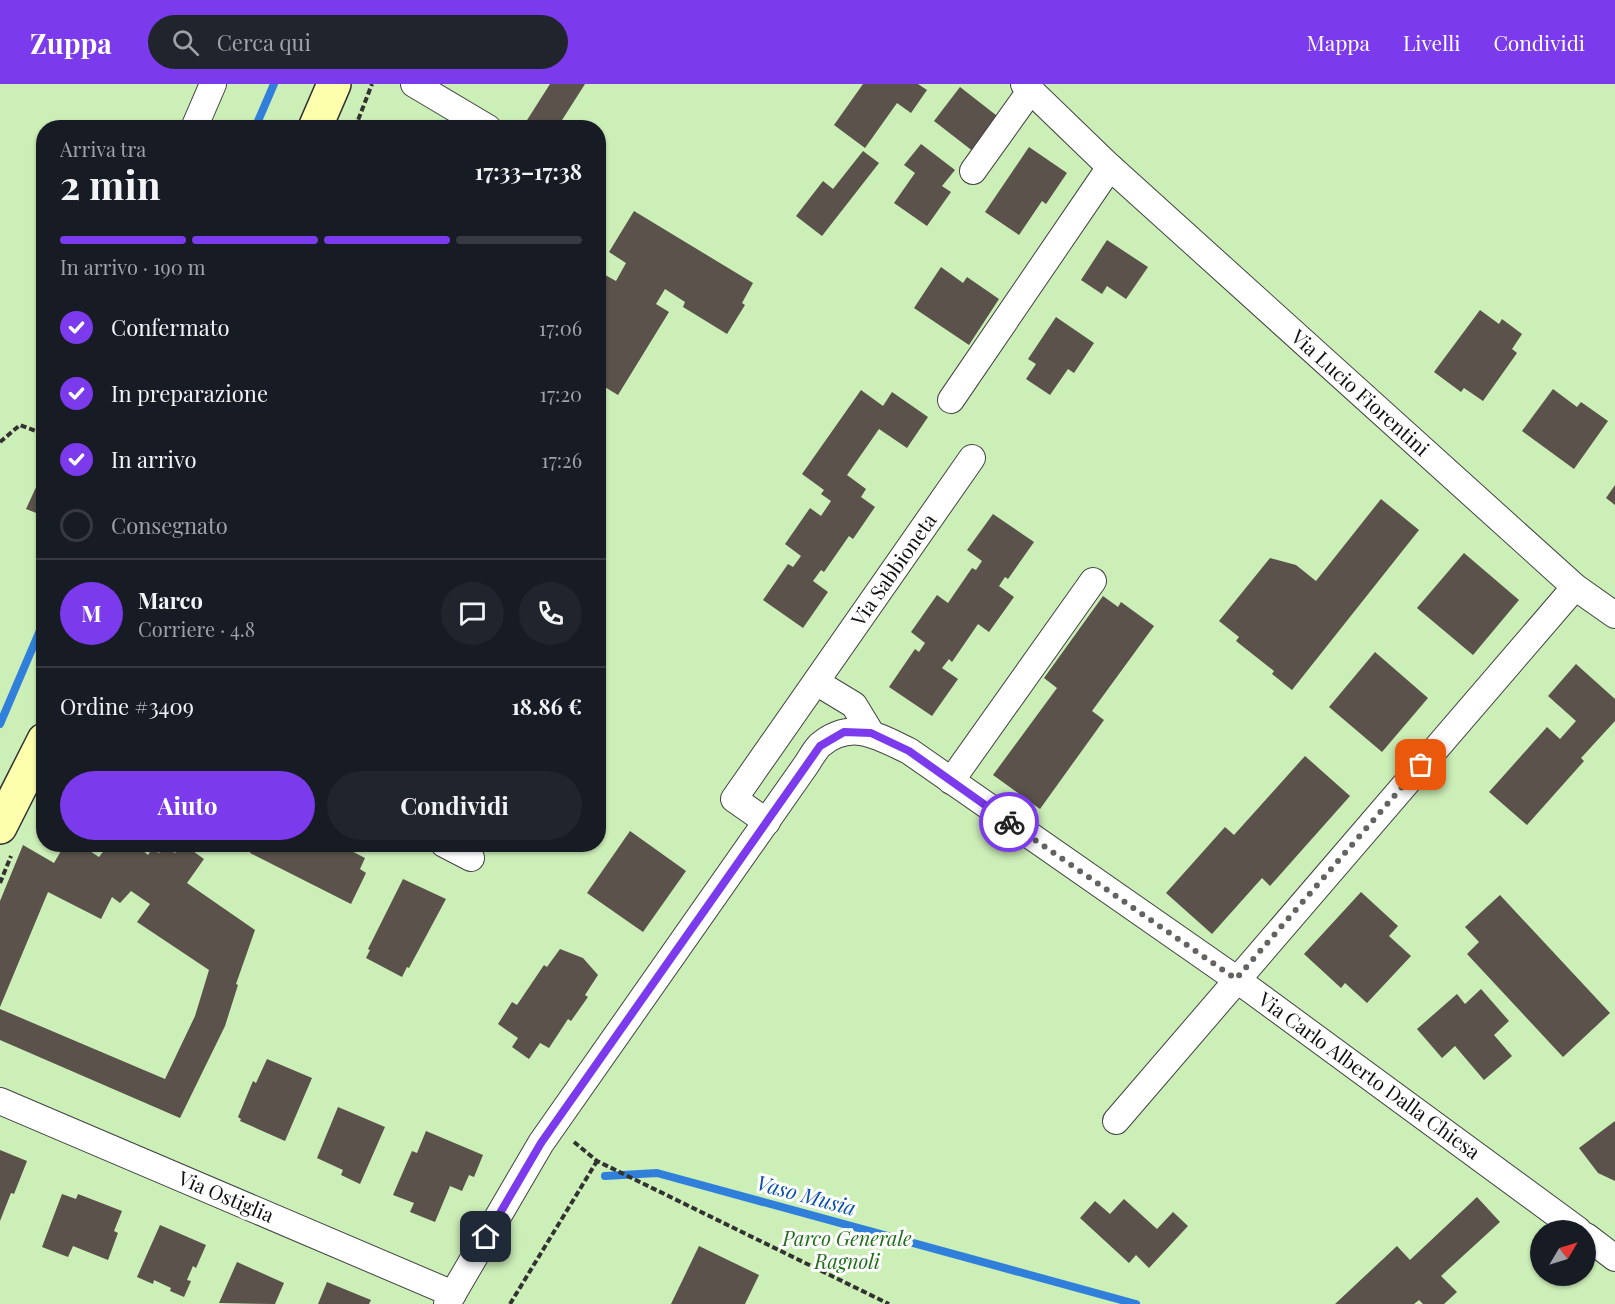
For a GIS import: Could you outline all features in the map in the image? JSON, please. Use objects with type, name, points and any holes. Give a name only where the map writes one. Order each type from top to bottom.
[{"type":"main road","points":[[318,120],[334,84]]},
{"type":"main road","points":[[0,827],[36,756]]},
{"type":"street","points":[[197,120],[213,84]]},
{"type":"street","points":[[414,84],[475,120]]},
{"type":"street","name":"Via Lucio Fiorentini","points":[[973,171],[1028,87],[1110,167],[1575,587],[1615,615]]},
{"type":"street","points":[[951,400],[1110,167]]},
{"type":"street","name":"Via Sabbioneta","points":[[766,822],[734,799],[972,458]]},
{"type":"street","points":[[951,781],[1093,581]]},
{"type":"street","points":[[1116,1120],[1575,587]]},
{"type":"street","points":[[816,682],[854,705],[871,733]]},
{"type":"street","name":"Via Carlo Alberto Dalla Chiesa","points":[[766,822],[820,746],[844,732],[871,733],[909,751],[1236,979],[1564,1220]]},
{"type":"street","points":[[450,1299],[549,1132],[766,822]]},
{"type":"street","points":[[459,852],[471,858]]},
{"type":"street","name":"Via Ostiglia","points":[[0,1101],[450,1299]]},
{"type":"street","points":[[1596,1244],[1615,1258]]},
{"type":"path","points":[[358,120],[372,84]]},
{"type":"path","points":[[0,442],[20,425],[36,431]]},
{"type":"path","points":[[549,1132],[570,1138],[597,1161],[889,1304]]},
{"type":"path","points":[[510,1304],[597,1161]]},
{"type":"green space","name":"Parco Generale Ragnoli","points":[[0,84],[1615,84],[1615,1304],[0,1304]]},
{"type":"building","points":[[550,84],[585,84],[562,120],[527,120]]},
{"type":"building","points":[[863,84],[918,84],[927,90],[911,113],[897,103],[865,148],[834,125]]},
{"type":"building","points":[[960,87],[1001,119],[974,152],[934,121]]},
{"type":"building","points":[[921,144],[955,170],[942,186],[951,192],[927,226],[894,203],[915,173],[904,165]]},
{"type":"building","points":[[1029,147],[1067,173],[1046,204],[1042,201],[1019,235],[985,212]]},
{"type":"building","points":[[863,151],[879,163],[822,236],[796,216],[823,181],[833,189]]},
{"type":"building","points":[[634,211],[753,283],[742,303],[745,305],[727,334],[683,307],[685,302],[665,289],[656,304],[669,312],[618,395],[606,388],[606,275],[616,281],[626,263],[609,252]]},
{"type":"building","points":[[1107,240],[1148,267],[1126,299],[1107,286],[1102,294],[1081,280]]},
{"type":"building","points":[[941,267],[963,283],[967,277],[999,299],[969,345],[914,308]]},
{"type":"building","points":[[1480,310],[1499,324],[1502,319],[1522,334],[1512,349],[1517,353],[1483,401],[1464,388],[1461,392],[1434,372]]},
{"type":"building","points":[[1056,317],[1094,343],[1074,373],[1068,369],[1050,395],[1026,379],[1036,364],[1028,359]]},
{"type":"building","points":[[1553,389],[1577,407],[1581,402],[1608,421],[1574,469],[1522,431]]},
{"type":"building","points":[[861,390],[883,406],[892,392],[928,417],[907,448],[879,429],[847,475],[866,489],[861,497],[875,507],[853,539],[849,536],[824,572],[821,570],[813,581],[828,592],[803,628],[763,600],[788,564],[793,567],[801,556],[785,544],[810,508],[821,516],[831,501],[821,494],[824,490],[802,474]]},
{"type":"building","points":[[1615,485],[1615,505],[1606,498]]},
{"type":"building","points":[[36,487],[36,513],[26,509]]},
{"type":"building","points":[[1381,499],[1419,530],[1292,690],[1272,674],[1274,671],[1236,641],[1239,637],[1219,621],[1270,558],[1296,565],[1316,581]]},
{"type":"building","points":[[993,514],[1034,542],[1008,579],[1005,577],[999,586],[1014,597],[989,632],[978,624],[952,662],[949,659],[942,668],[958,679],[932,716],[889,687],[915,649],[919,652],[925,643],[911,632],[937,595],[948,603],[972,568],[976,570],[982,561],[967,550]]},
{"type":"building","points":[[1464,553],[1519,600],[1473,655],[1417,608]]},
{"type":"building","points":[[1103,596],[1118,607],[1121,602],[1154,626],[1092,711],[1104,720],[1040,809],[993,775],[1057,688],[1044,678]]},
{"type":"building","points":[[1375,652],[1428,698],[1382,752],[1329,707]]},
{"type":"building","points":[[1576,664],[1615,699],[1615,721],[1581,758],[1584,761],[1527,825],[1489,792],[1547,727],[1560,739],[1576,721],[1548,696]]},
{"type":"building","points":[[1305,756],[1350,796],[1270,886],[1262,878],[1212,934],[1166,893],[1225,827],[1234,835]]},
{"type":"building","points":[[630,831],[686,871],[643,932],[587,893]]},
{"type":"building","points":[[23,845],[54,863],[60,852],[91,852],[99,857],[103,852],[144,852],[148,855],[150,852],[194,852],[204,859],[187,883],[255,930],[236,984],[238,985],[225,1026],[180,1118],[0,1040],[0,1009],[165,1079],[195,1016],[209,970],[137,922],[150,904],[131,891],[120,903],[112,897],[101,919],[48,892],[0,1007],[0,901]]},
{"type":"building","points":[[353,852],[365,858],[360,869],[366,873],[351,904],[250,853]]},
{"type":"building","points":[[403,879],[446,899],[402,977],[366,958],[370,950],[368,949]]},
{"type":"building","points":[[1361,892],[1398,926],[1389,936],[1411,956],[1367,1003],[1345,983],[1341,988],[1304,954]]},
{"type":"building","points":[[1500,895],[1610,1013],[1563,1057],[1467,954],[1479,942],[1465,927]]},
{"type":"building","points":[[560,949],[583,958],[598,975],[585,995],[588,997],[571,1021],[568,1019],[549,1048],[540,1043],[529,1059],[512,1047],[518,1038],[498,1024],[512,1002],[517,1005],[544,965],[547,967]]},
{"type":"building","points":[[1481,989],[1509,1021],[1494,1035],[1512,1056],[1484,1080],[1455,1046],[1442,1058],[1417,1029],[1457,994],[1465,1004]]},
{"type":"building","points":[[267,1059],[312,1078],[285,1141],[240,1121],[238,1117],[253,1081],[256,1083]]},
{"type":"building","points":[[338,1107],[385,1127],[360,1184],[341,1175],[343,1170],[317,1158]]},
{"type":"building","points":[[1615,1121],[1615,1181],[1598,1173],[1579,1148]]},
{"type":"building","points":[[426,1131],[483,1155],[474,1177],[469,1175],[462,1191],[450,1186],[435,1222],[410,1212],[414,1203],[393,1195],[412,1151],[417,1153]]},
{"type":"building","points":[[0,1150],[27,1161],[0,1221]]},
{"type":"building","points":[[62,1194],[76,1199],[78,1194],[122,1211],[114,1231],[118,1233],[108,1260],[73,1246],[68,1257],[42,1247]]},
{"type":"building","points":[[1477,1197],[1500,1222],[1441,1276],[1457,1292],[1444,1304],[1423,1304],[1419,1300],[1414,1304],[1335,1304],[1397,1246],[1410,1260]]},
{"type":"building","points":[[1124,1199],[1157,1229],[1173,1212],[1188,1226],[1149,1268],[1136,1255],[1129,1263],[1080,1218],[1095,1201],[1110,1214]]},
{"type":"building","points":[[160,1225],[206,1245],[196,1268],[193,1266],[187,1280],[191,1281],[184,1297],[154,1280],[153,1284],[137,1277]]},
{"type":"building","points":[[699,1246],[759,1275],[745,1304],[671,1304]]},
{"type":"building","points":[[237,1262],[284,1283],[275,1304],[219,1303]]},
{"type":"building","points":[[327,1282],[371,1300],[369,1304],[318,1304]]},
{"type":"waterway","points":[[258,120],[274,84]]},
{"type":"waterway","points":[[0,724],[36,640]]},
{"type":"waterway","name":"Vaso Musia","points":[[605,1176],[657,1173],[1136,1304]]},
{"type":"way so far","points":[[1009,822],[1236,979],[1421,765]]},
{"type":"route","points":[[486,1237],[541,1143],[820,746],[844,732],[871,733],[909,751],[1009,822]]}]
